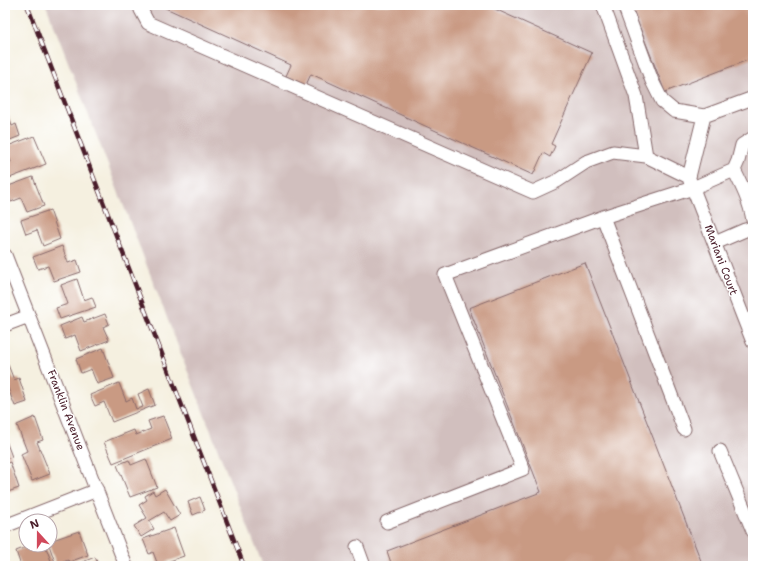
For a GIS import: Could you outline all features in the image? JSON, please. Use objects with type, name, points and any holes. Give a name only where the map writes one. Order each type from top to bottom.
[{"type":"street","points":[[144,5],[141,10],[148,23],[532,192],[557,181],[586,162],[613,152],[646,156],[691,183]]},
{"type":"street","points":[[603,5],[636,96],[646,156]]},
{"type":"street","points":[[624,5],[652,81],[662,101],[674,111],[704,116],[753,98]]},
{"type":"street","points":[[691,183],[704,116]]},
{"type":"street","points":[[387,522],[524,468],[445,275],[691,183],[734,170],[742,145],[753,138]]},
{"type":"street","points":[[734,170],[744,190],[751,209],[753,220]]},
{"type":"street","name":"Mariani Court","points":[[691,183],[753,342]]},
{"type":"street","points":[[603,217],[684,429]]},
{"type":"street","points":[[715,243],[753,228]]},
{"type":"street","name":"Franklin Avenue","points":[[5,255],[126,566]]},
{"type":"street","points":[[5,325],[29,316]]},
{"type":"street","points":[[720,451],[753,531]]},
{"type":"street","points":[[5,526],[97,490]]},
{"type":"street","points":[[357,547],[364,566]]},
{"type":"shaded area","points":[[46,5],[753,5],[753,566],[263,566]]},
{"type":"building","points":[[159,5],[486,5],[592,53],[551,144],[555,146],[550,157],[543,153],[533,175],[311,74],[306,85],[286,76],[291,65]]},
{"type":"building","points":[[631,5],[753,5],[753,58],[665,92]]},
{"type":"building","points":[[5,109],[12,126],[16,124],[20,136],[5,142]]},
{"type":"building","points":[[34,136],[46,164],[7,179],[5,175],[5,165],[11,162],[5,147]]},
{"type":"building","points":[[33,177],[44,206],[27,212],[21,198],[11,202],[6,187]]},
{"type":"building","points":[[50,210],[60,239],[43,246],[37,230],[26,234],[21,220]]},
{"type":"building","points":[[62,246],[68,263],[77,260],[81,272],[54,281],[48,266],[38,269],[33,257]]},
{"type":"building","points":[[585,263],[703,566],[392,566],[387,551],[541,492],[469,308]]},
{"type":"building","points":[[77,279],[84,300],[92,297],[96,307],[60,319],[56,308],[68,304],[61,285]]},
{"type":"building","points":[[105,314],[109,324],[103,327],[109,340],[81,351],[75,335],[65,339],[60,326],[82,317],[84,322]]},
{"type":"building","points":[[103,348],[114,378],[97,384],[91,369],[81,373],[76,359]]},
{"type":"building","points":[[5,357],[14,380],[19,378],[27,402],[15,406],[7,386],[5,386]]},
{"type":"building","points":[[119,383],[126,401],[132,398],[136,409],[143,407],[138,394],[149,389],[155,405],[112,422],[104,402],[95,406],[90,395]]},
{"type":"building","points":[[163,416],[172,439],[113,463],[104,442],[134,430],[136,435],[151,429],[148,421]]},
{"type":"building","points":[[35,417],[43,440],[37,442],[50,474],[32,481],[21,454],[27,451],[17,425]]},
{"type":"building","points":[[5,438],[12,457],[5,459]]},
{"type":"building","points":[[146,459],[157,487],[130,497],[117,465],[129,460],[131,465]]},
{"type":"building","points":[[10,462],[19,488],[5,493],[5,464]]},
{"type":"building","points":[[165,489],[180,515],[170,521],[164,512],[149,521],[154,529],[141,537],[134,526],[147,518],[139,505],[147,500],[145,496],[153,491],[155,495]]},
{"type":"building","points":[[200,497],[205,510],[193,515],[188,502]]},
{"type":"building","points":[[174,528],[184,556],[158,565],[153,552],[149,554],[143,539]]},
{"type":"building","points":[[79,531],[88,555],[56,565],[52,553],[58,553],[58,538]]},
{"type":"building","points":[[18,550],[18,553],[48,553],[53,566],[21,566],[16,551]]},
{"type":"building","points":[[95,557],[99,566],[81,566],[80,563]]},
{"type":"railway","points":[[27,5],[244,566]]}]
